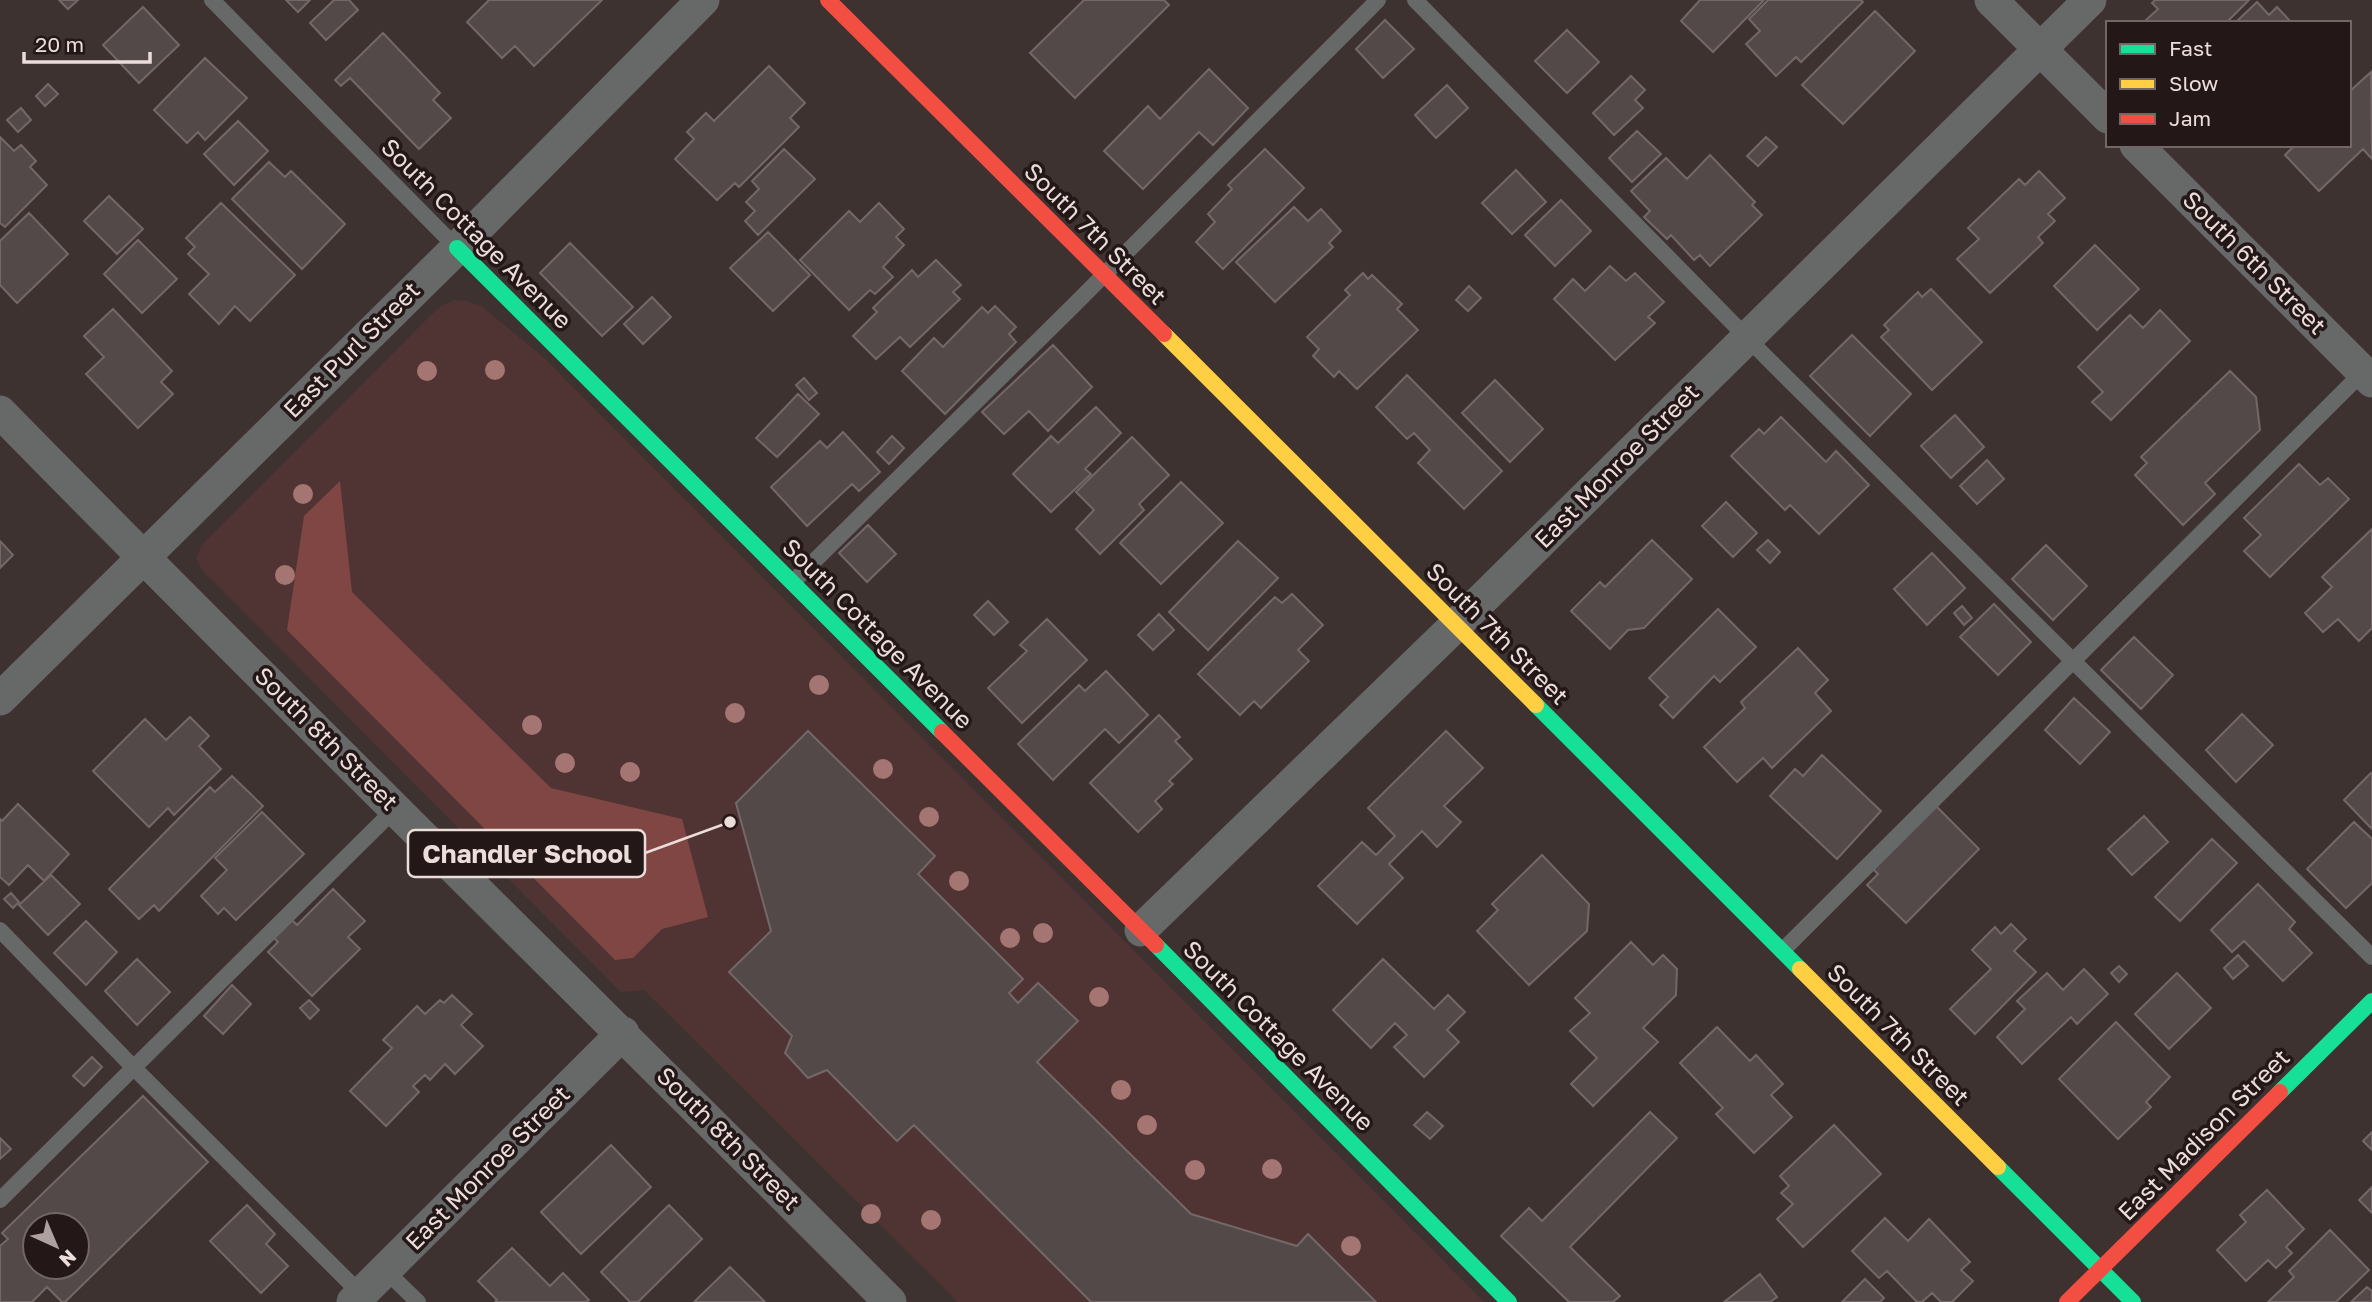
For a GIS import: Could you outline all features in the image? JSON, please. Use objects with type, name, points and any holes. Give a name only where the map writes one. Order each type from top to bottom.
[{"type":"street","name":"East Purl Street","points":[[0,699],[457,248],[703,0]]},
{"type":"street","name":"South 7th Street","points":[[828,0],[2133,1302]]},
{"type":"street","points":[[1991,0],[2106,115]]},
{"type":"street","name":"East Monroe Street","points":[[1141,930],[1456,625],[2090,0]]},
{"type":"street","name":"South 6th Street","points":[[2138,147],[2369,372]]},
{"type":"street","name":"South Cottage Avenue","points":[[457,248],[1141,930],[1509,1302]]},
{"type":"street","name":"South 8th Street","points":[[0,412],[143,558],[890,1302]]},
{"type":"street","name":"East Madison Street","points":[[2067,1302],[2372,1001]]},
{"type":"street","name":"East Monroe Street","points":[[357,1298],[623,1034]]},
{"type":"lane","name":"South Cottage Avenue","points":[[212,0],[457,248]]},
{"type":"lane","points":[[793,582],[1378,0]]},
{"type":"lane","points":[[1415,0],[1747,337],[2372,957]]},
{"type":"lane","points":[[1782,951],[2369,372]]},
{"type":"lane","points":[[0,1200],[396,808]]},
{"type":"lane","points":[[0,930],[357,1298]]},
{"type":"lane","points":[[385,1270],[418,1302]]},
{"type":"shaded area","points":[[455,300],[481,306],[543,357],[1484,1302],[958,1302],[644,990],[621,992],[203,571],[196,559],[202,545],[432,314]]},
{"type":"shaded area","points":[[340,481],[352,592],[551,788],[682,819],[708,917],[662,929],[633,958],[615,960],[287,630],[304,516]]},
{"type":"building","points":[[59,0],[78,0],[68,9]]},
{"type":"building","points":[[286,0],[310,0],[298,12]]},
{"type":"building","points":[[334,0],[349,0],[358,10],[326,40],[310,23]]},
{"type":"building","points":[[489,0],[602,0],[534,66],[515,46],[502,58],[467,22]]},
{"type":"building","points":[[1084,0],[1164,0],[1169,5],[1075,98],[1030,53]]},
{"type":"building","points":[[1700,0],[1764,0],[1713,52],[1681,21]]},
{"type":"building","points":[[1768,0],[1863,2],[1801,62],[1796,57],[1776,76],[1746,44],[1760,31],[1749,19]]},
{"type":"building","points":[[2155,0],[2249,0],[2228,21],[2147,21],[2158,9],[2152,3]]},
{"type":"building","points":[[2257,2],[2269,15],[2277,7],[2290,21],[2237,21]]},
{"type":"building","points":[[143,7],[179,45],[139,83],[103,45]]},
{"type":"building","points":[[1875,11],[1915,51],[1843,124],[1802,85]]},
{"type":"building","points":[[1385,20],[1414,49],[1383,78],[1356,49]]},
{"type":"building","points":[[1567,30],[1599,62],[1567,93],[1535,61]]},
{"type":"building","points":[[383,33],[440,93],[433,100],[451,118],[419,149],[350,78],[341,86],[335,80]]},
{"type":"building","points":[[205,58],[247,98],[205,140],[198,132],[187,143],[154,110]]},
{"type":"building","points":[[769,66],[805,103],[790,118],[799,127],[739,187],[735,183],[717,200],[675,159],[694,139],[687,132],[706,113],[714,121]]},
{"type":"building","points":[[1209,69],[1248,108],[1213,145],[1199,132],[1143,189],[1104,151],[1148,106],[1160,119]]},
{"type":"building","points":[[2371,72],[2372,159],[2363,149],[2319,191],[2285,155],[2293,147],[2351,147],[2351,90]]},
{"type":"building","points":[[1631,76],[1645,90],[1635,100],[1643,108],[1614,135],[1593,113]]},
{"type":"building","points":[[48,84],[58,94],[45,106],[36,96]]},
{"type":"building","points":[[1447,85],[1468,108],[1436,138],[1415,115]]},
{"type":"building","points":[[21,108],[31,120],[18,132],[7,120]]},
{"type":"building","points":[[238,121],[268,151],[234,185],[204,154]]},
{"type":"building","points":[[1637,131],[1661,154],[1632,182],[1609,158]]},
{"type":"building","points":[[0,137],[14,151],[21,145],[36,161],[30,167],[47,185],[5,227],[0,223]]},
{"type":"building","points":[[1766,137],[1777,147],[1758,166],[1747,156]]},
{"type":"building","points":[[784,149],[815,179],[758,235],[745,221],[755,211],[746,202],[759,189],[752,181]]},
{"type":"building","points":[[1265,149],[1304,188],[1223,269],[1196,242],[1215,222],[1208,214],[1232,189],[1228,185]]},
{"type":"building","points":[[1710,155],[1755,202],[1752,205],[1762,215],[1710,266],[1700,255],[1694,260],[1671,235],[1667,239],[1644,217],[1650,211],[1631,191],[1666,158],[1687,179]]},
{"type":"building","points":[[269,162],[285,177],[291,171],[345,224],[302,269],[232,199]]},
{"type":"building","points":[[1516,170],[1546,202],[1512,234],[1482,203]]},
{"type":"building","points":[[2039,171],[2065,198],[2048,214],[2055,221],[2038,237],[2043,243],[1990,293],[1957,259],[1979,239],[1968,228],[2019,179],[2025,185]]},
{"type":"building","points":[[109,196],[143,229],[117,254],[84,221]]},
{"type":"building","points":[[1561,200],[1591,231],[1555,266],[1525,235]]},
{"type":"building","points":[[221,203],[295,275],[250,321],[235,306],[219,324],[189,294],[209,274],[188,254],[195,247],[186,238]]},
{"type":"building","points":[[879,203],[904,229],[896,237],[904,245],[883,267],[893,277],[875,294],[870,290],[849,310],[800,260],[849,211],[860,222]]},
{"type":"building","points":[[1294,207],[1308,221],[1321,209],[1341,231],[1329,243],[1333,247],[1275,302],[1236,262]]},
{"type":"building","points":[[29,213],[68,254],[17,303],[0,285],[0,241]]},
{"type":"building","points":[[768,232],[810,275],[773,311],[730,268]]},
{"type":"building","points":[[138,240],[177,279],[142,313],[104,274]]},
{"type":"building","points":[[570,243],[633,307],[602,336],[540,273]]},
{"type":"building","points":[[2095,245],[2139,289],[2097,330],[2054,286]]},
{"type":"building","points":[[936,260],[961,285],[953,292],[960,299],[910,347],[900,337],[876,359],[853,336],[877,312],[873,308],[912,270],[918,277]]},
{"type":"building","points":[[1610,266],[1626,281],[1635,273],[1664,302],[1648,317],[1655,323],[1615,360],[1554,299],[1573,279],[1585,291]]},
{"type":"building","points":[[1363,273],[1368,279],[1372,275],[1402,304],[1397,309],[1418,330],[1357,389],[1339,371],[1334,377],[1313,356],[1319,349],[1307,337],[1350,295],[1345,290]]},
{"type":"building","points":[[1469,286],[1481,298],[1468,311],[1456,300]]},
{"type":"building","points":[[1931,289],[1982,342],[1932,390],[1881,337],[1889,330],[1884,325],[1918,292],[1922,297]]},
{"type":"building","points":[[652,297],[671,317],[643,344],[624,324]]},
{"type":"building","points":[[995,306],[1016,327],[1009,334],[1016,342],[945,414],[902,371],[934,338],[943,347],[982,307],[988,313]]},
{"type":"building","points":[[113,309],[172,371],[161,382],[173,394],[138,428],[86,374],[104,357],[84,336]]},
{"type":"building","points":[[2160,310],[2190,341],[2111,420],[2092,402],[2103,392],[2078,367],[2130,315],[2143,328]]},
{"type":"building","points":[[1852,335],[1911,394],[1870,436],[1810,376]]},
{"type":"building","points":[[1053,345],[1092,387],[1048,431],[1029,411],[1004,434],[982,412]]},
{"type":"building","points":[[2230,371],[2256,397],[2260,430],[2205,483],[2215,494],[2183,525],[2135,475],[2147,463],[2141,457]]},
{"type":"building","points":[[1407,375],[1502,471],[1464,509],[1418,463],[1430,450],[1414,433],[1407,439],[1376,407]]},
{"type":"building","points":[[804,378],[817,393],[809,400],[796,385]]},
{"type":"building","points":[[1495,380],[1543,429],[1510,462],[1462,413]]},
{"type":"building","points":[[798,394],[819,414],[777,457],[756,438]]},
{"type":"building","points":[[1096,407],[1121,433],[1085,469],[1091,474],[1051,512],[1013,474],[1051,436],[1058,443]]},
{"type":"building","points":[[1955,415],[1984,447],[1951,478],[1921,446]]},
{"type":"building","points":[[1781,417],[1826,462],[1836,451],[1869,485],[1819,534],[1790,505],[1785,510],[1731,456],[1759,429],[1764,434]]},
{"type":"building","points":[[843,432],[880,472],[859,491],[852,484],[807,526],[771,487],[820,441],[827,448]]},
{"type":"building","points":[[892,436],[904,448],[889,464],[877,452]]},
{"type":"building","points":[[1132,437],[1169,475],[1139,504],[1144,510],[1100,554],[1076,529],[1094,510],[1076,492]]},
{"type":"building","points":[[1987,460],[2004,479],[1977,504],[1960,486]]},
{"type":"building","points":[[2299,464],[2320,485],[2328,478],[2349,499],[2270,577],[2244,551],[2261,535],[2244,518]]},
{"type":"building","points":[[1181,482],[1223,523],[1161,584],[1120,543]]},
{"type":"building","points":[[1726,502],[1757,533],[1733,557],[1702,526]]},
{"type":"building","points":[[868,525],[896,554],[867,582],[839,553]]},
{"type":"building","points":[[2372,529],[2372,628],[2359,641],[2338,619],[2323,632],[2305,613],[2332,587],[2322,577]]},
{"type":"building","points":[[1652,540],[1692,579],[1644,628],[1628,630],[1610,649],[1571,611],[1600,582],[1605,587]]},
{"type":"building","points":[[1768,540],[1780,552],[1770,563],[1757,550]]},
{"type":"building","points":[[0,541],[13,555],[0,568]]},
{"type":"building","points":[[1238,541],[1278,578],[1208,650],[1169,612]]},
{"type":"building","points":[[2046,545],[2087,586],[2053,620],[2012,579]]},
{"type":"building","points":[[1932,553],[1965,588],[1927,625],[1894,589]]},
{"type":"building","points":[[1292,594],[1323,625],[1298,650],[1309,661],[1261,708],[1254,701],[1240,715],[1198,674],[1275,597],[1282,603]]},
{"type":"building","points":[[988,601],[1008,622],[994,635],[974,615]]},
{"type":"building","points":[[1994,604],[2031,642],[1998,675],[1960,637]]},
{"type":"building","points":[[1962,606],[1972,618],[1964,625],[1954,613]]},
{"type":"building","points":[[1718,609],[1756,647],[1720,682],[1714,676],[1673,718],[1660,705],[1668,697],[1649,678]]},
{"type":"building","points":[[1159,614],[1174,630],[1153,650],[1138,635]]},
{"type":"building","points":[[1047,619],[1087,660],[1022,723],[988,688],[1027,651],[1020,645]]},
{"type":"building","points":[[2134,637],[2173,675],[2141,709],[2101,670]]},
{"type":"building","points":[[1798,648],[1828,680],[1815,693],[1831,711],[1772,768],[1763,758],[1737,782],[1704,747],[1745,708],[1741,702]]},
{"type":"building","points":[[1106,671],[1148,715],[1119,743],[1105,729],[1053,780],[1018,744],[1079,685],[1085,691]]},
{"type":"building","points":[[2074,698],[2110,732],[2080,764],[2045,730]]},
{"type":"building","points":[[2242,714],[2273,745],[2236,782],[2206,750]]},
{"type":"building","points":[[1159,715],[1180,737],[1175,741],[1192,759],[1169,781],[1173,784],[1155,801],[1162,809],[1138,832],[1090,783]]},
{"type":"building","points":[[190,717],[209,736],[199,746],[221,769],[174,815],[168,808],[149,827],[93,771],[145,719],[166,740]]},
{"type":"building","points":[[808,731],[935,856],[918,874],[1023,979],[1009,993],[1018,1003],[1038,983],[1078,1021],[1037,1062],[1191,1214],[1297,1246],[1308,1234],[1376,1302],[1091,1302],[914,1125],[897,1141],[827,1070],[808,1078],[785,1053],[792,1036],[729,972],[771,931],[736,803]]},
{"type":"building","points":[[1446,731],[1483,768],[1444,806],[1461,822],[1437,847],[1422,831],[1389,864],[1403,878],[1357,924],[1318,886],[1362,842],[1376,855],[1395,836],[1368,808]]},
{"type":"building","points":[[1822,755],[1881,811],[1837,859],[1770,796],[1795,769],[1803,776]]},
{"type":"building","points":[[2372,774],[2372,829],[2344,800]]},
{"type":"building","points":[[232,776],[263,806],[159,911],[154,905],[139,919],[109,889],[210,787],[215,792]]},
{"type":"building","points":[[18,804],[69,854],[44,881],[28,865],[9,885],[0,877],[0,819],[2,821]]},
{"type":"building","points":[[1934,804],[1979,849],[1906,923],[1867,885],[1878,874],[1871,867]]},
{"type":"building","points":[[262,812],[304,854],[236,920],[224,908],[218,914],[201,896],[227,870],[215,858]]},
{"type":"building","points":[[2144,816],[2168,842],[2132,875],[2108,849]]},
{"type":"building","points":[[2354,822],[2372,839],[2372,883],[2346,908],[2307,869]]},
{"type":"building","points":[[2212,839],[2237,863],[2180,921],[2155,897]]},
{"type":"building","points":[[1542,855],[1589,904],[1587,931],[1529,985],[1477,931],[1498,910],[1492,904]]},
{"type":"building","points":[[51,875],[80,904],[48,935],[19,905]]},
{"type":"building","points":[[2258,884],[2295,922],[2289,929],[2312,953],[2283,981],[2244,941],[2232,952],[2211,930]]},
{"type":"building","points":[[333,889],[365,921],[348,937],[360,949],[312,996],[268,952],[278,942],[274,938],[292,920],[297,925]]},
{"type":"building","points":[[11,893],[19,902],[13,908],[4,899]]},
{"type":"building","points":[[86,921],[117,952],[86,985],[54,953]]},
{"type":"building","points":[[2011,924],[2026,939],[2014,951],[2036,972],[1975,1034],[1950,1009],[1991,969],[1972,950],[1995,927],[2001,934]]},
{"type":"building","points":[[1631,942],[1653,965],[1663,955],[1677,969],[1676,995],[1643,1028],[1658,1042],[1593,1106],[1571,1084],[1597,1058],[1570,1031],[1590,1013],[1575,998]]},
{"type":"building","points":[[2238,955],[2248,966],[2233,979],[2224,968]]},
{"type":"building","points":[[137,959],[170,992],[137,1025],[105,991]]},
{"type":"building","points":[[1383,959],[1434,1009],[1448,995],[1465,1012],[1447,1030],[1459,1042],[1424,1077],[1394,1047],[1407,1035],[1395,1023],[1371,1048],[1333,1010]]},
{"type":"building","points":[[2119,966],[2127,974],[2119,982],[2111,973]]},
{"type":"building","points":[[2084,969],[2108,994],[2077,1024],[2071,1017],[2022,1064],[1997,1037],[2025,1009],[2017,1001],[2047,973],[2063,990]]},
{"type":"building","points":[[2177,973],[2211,1008],[2169,1049],[2135,1014]]},
{"type":"building","points":[[232,985],[251,1004],[223,1034],[204,1016]]},
{"type":"building","points":[[452,995],[472,1014],[461,1025],[483,1046],[455,1074],[445,1064],[430,1080],[425,1075],[413,1086],[419,1092],[386,1126],[350,1091],[392,1048],[383,1040],[417,1006],[425,1014],[440,1000],[444,1003]]},
{"type":"building","points":[[309,1000],[319,1010],[310,1019],[300,1008]]},
{"type":"building","points":[[2116,1022],[2170,1077],[2146,1102],[2151,1107],[2118,1139],[2059,1079]]},
{"type":"building","points":[[1717,1027],[1750,1061],[1756,1055],[1783,1084],[1771,1095],[1792,1117],[1754,1153],[1716,1114],[1723,1108],[1680,1063]]},
{"type":"building","points":[[92,1057],[102,1067],[84,1086],[73,1076]]},
{"type":"building","points":[[143,1096],[208,1162],[91,1277],[91,1211],[25,1211]]},
{"type":"building","points":[[1427,1112],[1443,1126],[1430,1139],[1414,1125]]},
{"type":"building","points":[[1650,1112],[1677,1138],[1570,1247],[1620,1296],[1613,1302],[1569,1302],[1501,1236],[1529,1208],[1542,1221]]},
{"type":"building","points":[[1834,1125],[1881,1174],[1803,1247],[1777,1219],[1793,1204],[1781,1193],[1789,1186],[1780,1176]]},
{"type":"building","points":[[2372,1132],[2372,1150],[2363,1141]]},
{"type":"building","points":[[0,1138],[11,1149],[0,1159]]},
{"type":"building","points":[[611,1145],[651,1187],[581,1254],[541,1212]]},
{"type":"building","points":[[2372,1187],[2372,1213],[2359,1200]]},
{"type":"building","points":[[2267,1190],[2304,1229],[2286,1247],[2292,1253],[2276,1268],[2268,1260],[2246,1281],[2217,1250],[2246,1222],[2240,1215]]},
{"type":"building","points":[[247,1205],[275,1234],[266,1244],[288,1266],[261,1293],[210,1241]]},
{"type":"building","points":[[669,1205],[702,1239],[638,1302],[630,1302],[601,1272]]},
{"type":"building","points":[[21,1215],[21,1281],[86,1281],[65,1302],[47,1287],[32,1302],[0,1302],[0,1246],[8,1239],[2,1233]]},
{"type":"building","points":[[1885,1218],[1908,1241],[1929,1219],[1970,1262],[1961,1270],[1973,1281],[1952,1302],[1941,1302],[1932,1293],[1922,1302],[1917,1302],[1887,1271],[1879,1278],[1852,1251]]},
{"type":"building","points":[[2330,1230],[2369,1270],[2336,1302],[2268,1302],[2294,1277],[2289,1271]]},
{"type":"building","points":[[512,1248],[550,1286],[563,1273],[589,1300],[495,1302],[497,1300],[478,1281]]},
{"type":"building","points":[[730,1267],[765,1302],[694,1302]]},
{"type":"building","points":[[1760,1274],[1777,1297],[1770,1302],[1724,1302]]},
{"type":"building","points":[[1865,1279],[1884,1298],[1880,1302],[1842,1302]]},
{"type":"building","points":[[2367,1287],[2372,1291],[2372,1302],[2351,1302]]},
{"type":"traffic: fast","points":[[457,248],[942,732]]},
{"type":"traffic: fast","points":[[1536,705],[1800,969]]},
{"type":"traffic: fast","points":[[1156,945],[1509,1302]]},
{"type":"traffic: fast","points":[[2280,1092],[2372,1001]]},
{"type":"traffic: fast","points":[[1998,1167],[2133,1302]]},
{"type":"traffic: slow","points":[[1164,334],[1536,705]]},
{"type":"traffic: slow","points":[[1800,969],[1998,1167]]},
{"type":"traffic: jam","points":[[828,0],[1164,334]]},
{"type":"traffic: jam","points":[[942,732],[1156,945]]},
{"type":"traffic: jam","points":[[2067,1302],[2280,1092]]},
{"type":"place","name":"Chandler School","points":[[730,822]]}]
